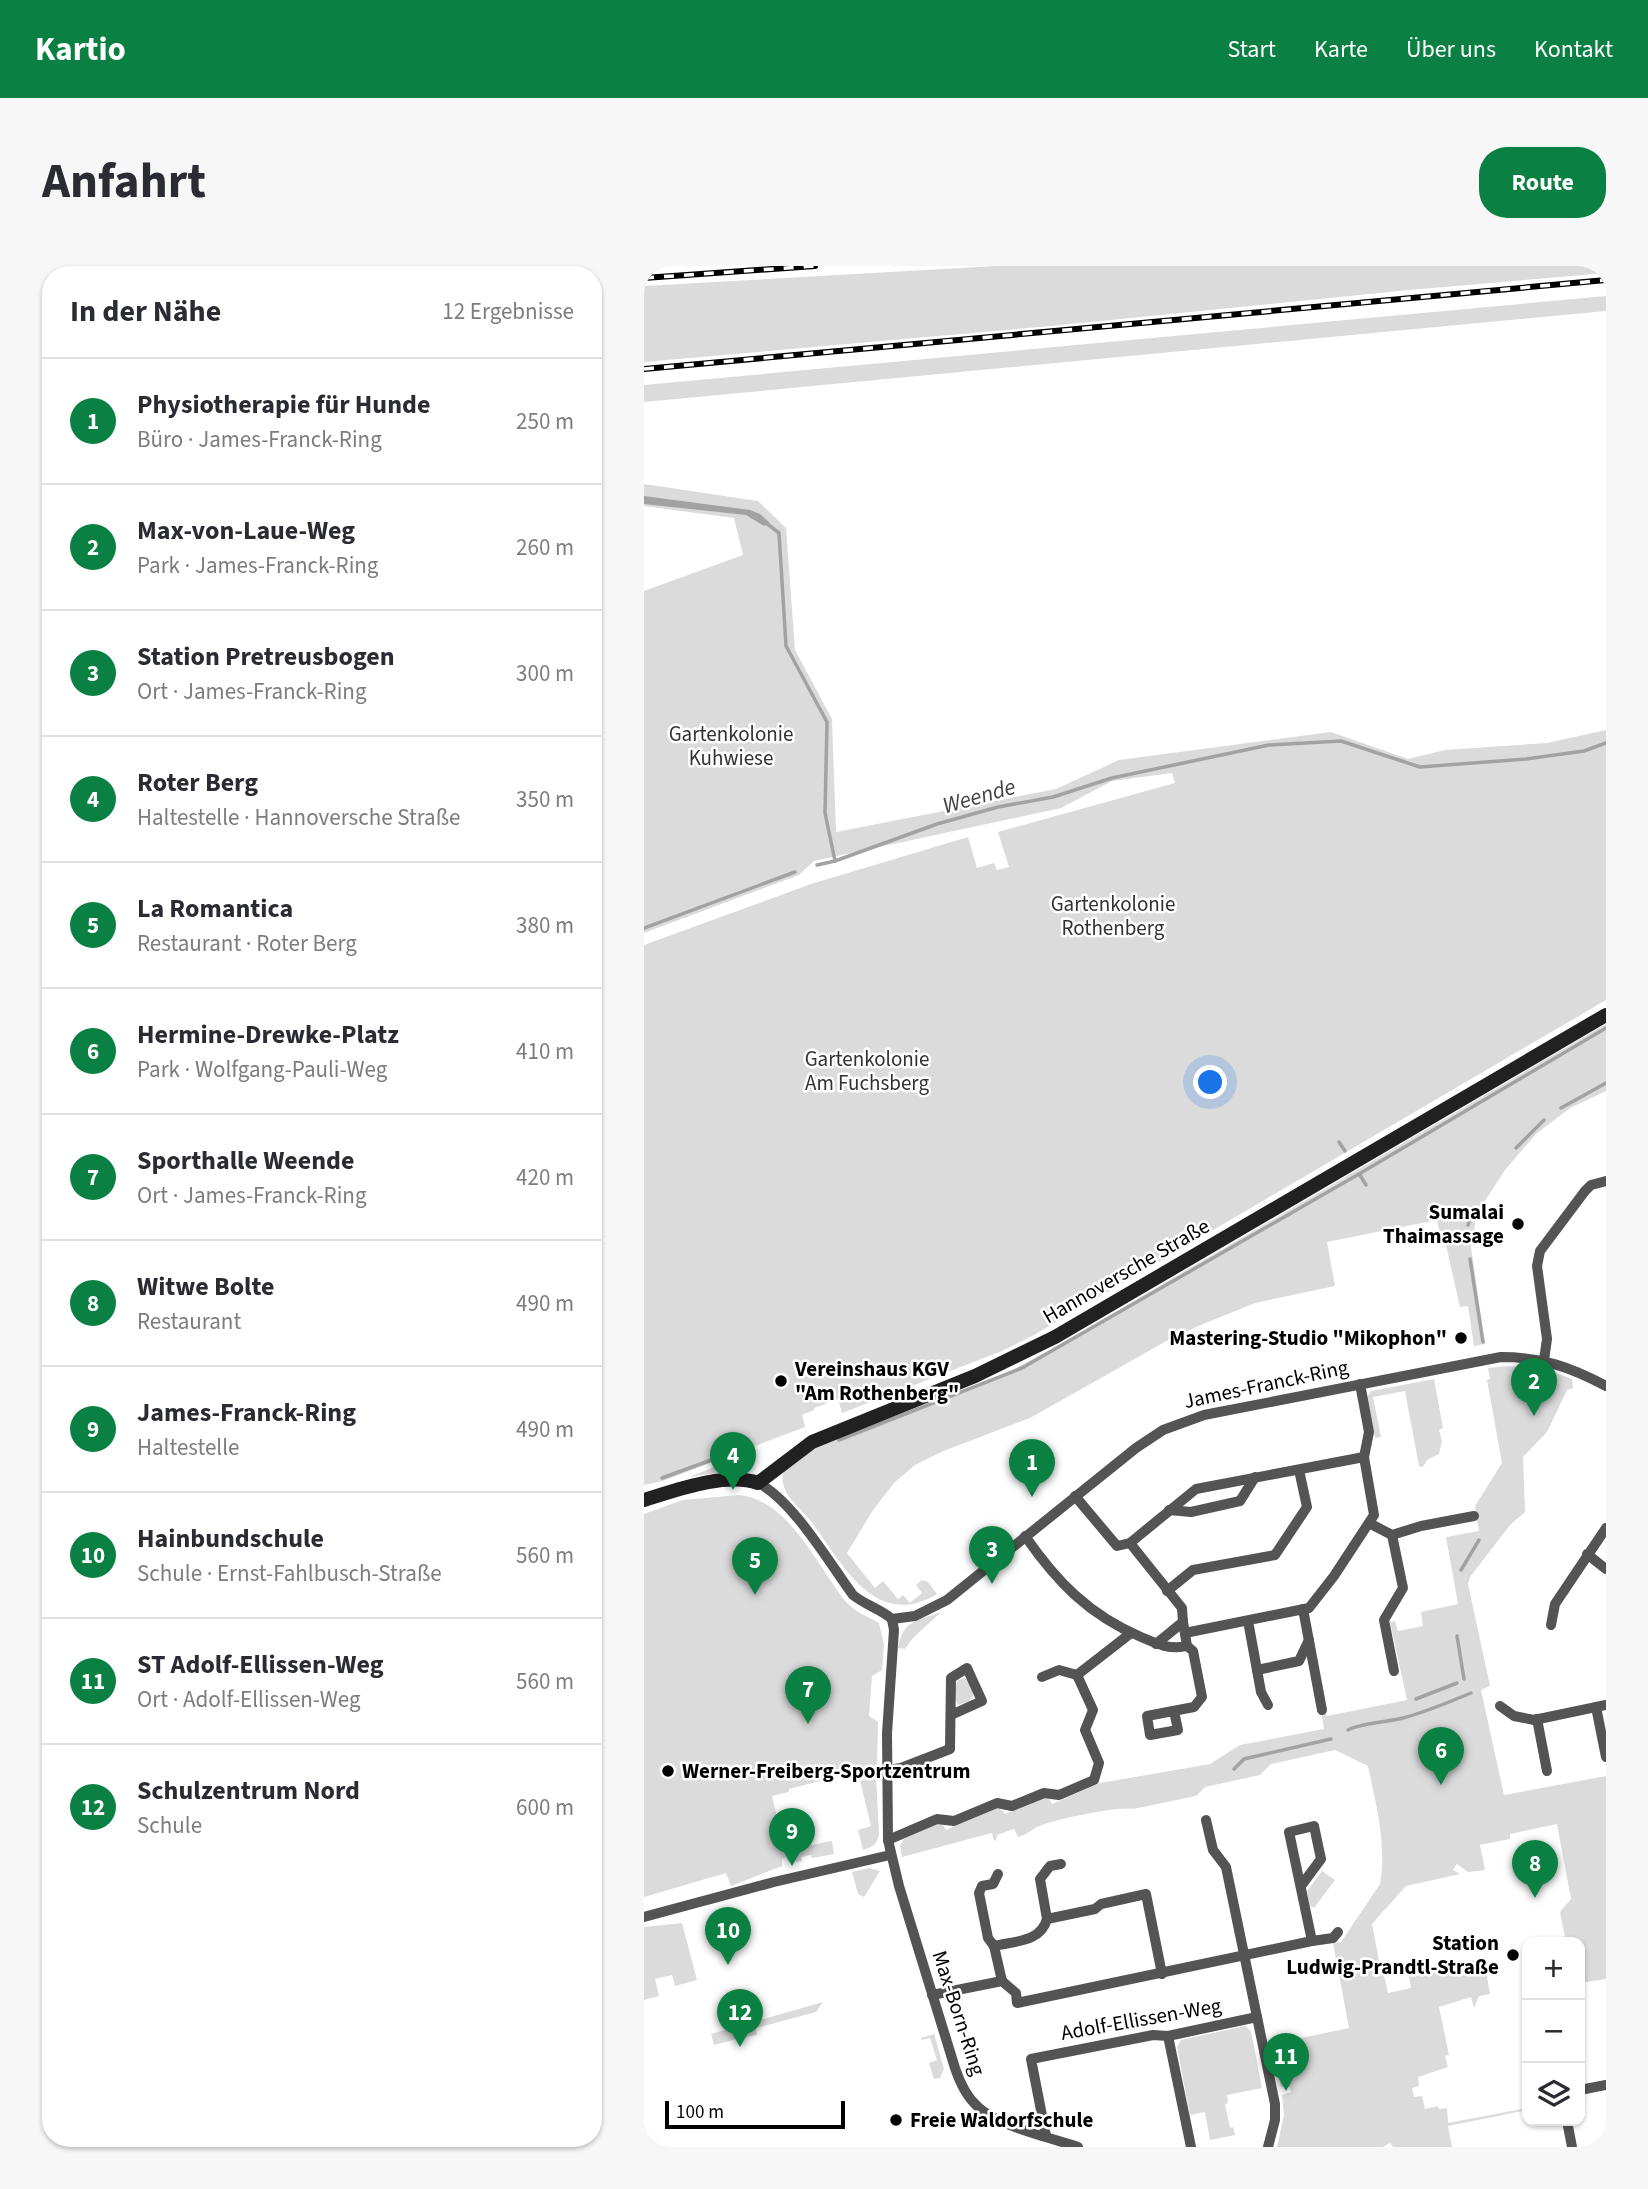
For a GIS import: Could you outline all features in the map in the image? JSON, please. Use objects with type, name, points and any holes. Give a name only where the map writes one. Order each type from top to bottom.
[{"type":"street","name":"Hannoversche Straße","points":[[758,1483],[813,1442],[975,1376],[1055,1337],[1606,1015]]},
{"type":"street","points":[[1544,1360],[1547,1339],[1537,1266],[1540,1251],[1585,1191],[1591,1185],[1606,1181]]},
{"type":"street","name":"James-Franck-Ring","points":[[892,1619],[915,1616],[940,1604],[1136,1448],[1163,1430],[1185,1421],[1204,1415],[1501,1357],[1544,1360],[1575,1370],[1606,1386]]},
{"type":"street","points":[[1185,1633],[1309,1608],[1369,1523],[1374,1515],[1364,1457],[1369,1432],[1360,1384]]},
{"type":"street","points":[[1075,1496],[1117,1546],[1130,1543],[1196,1489],[1364,1457]]},
{"type":"street","points":[[1167,1591],[1193,1570],[1275,1555],[1307,1507],[1300,1471]]},
{"type":"street","points":[[1169,1510],[1191,1511],[1241,1501],[1255,1478]]},
{"type":"street","points":[[644,1500],[708,1483],[742,1480],[758,1483],[778,1497],[793,1513],[853,1595],[866,1605],[885,1613],[892,1619],[894,1630],[887,1770],[890,1856],[774,1882],[644,1917]]},
{"type":"street","points":[[1369,1523],[1392,1535],[1421,1526],[1474,1516]]},
{"type":"street","points":[[1551,1625],[1555,1604],[1606,1528]]},
{"type":"street","points":[[1392,1535],[1403,1588],[1384,1620],[1394,1671]]},
{"type":"street","points":[[1025,1536],[1075,1597],[1100,1616],[1156,1644],[1174,1649],[1187,1646]]},
{"type":"street","points":[[1130,1543],[1182,1608]]},
{"type":"street","points":[[1587,1554],[1606,1569]]},
{"type":"street","points":[[1174,1711],[1194,1707],[1202,1697],[1193,1651],[1187,1646],[1182,1622],[1180,1590],[1188,1574]]},
{"type":"street","points":[[1303,1609],[1322,1710]]},
{"type":"street","points":[[1248,1621],[1261,1692],[1268,1705]]},
{"type":"street","points":[[1156,1644],[1182,1622]]},
{"type":"street","points":[[1077,1675],[1131,1633]]},
{"type":"street","points":[[1258,1670],[1298,1661],[1309,1640]]},
{"type":"street","points":[[887,1770],[901,1769],[950,1749],[951,1678],[967,1668],[982,1701]]},
{"type":"street","points":[[888,1840],[937,1819],[954,1821],[997,1804],[1012,1806],[1044,1793],[1059,1795],[1094,1780],[1099,1763],[1085,1730],[1093,1710],[1077,1675],[1059,1670],[1042,1677]]},
{"type":"street","points":[[951,1715],[995,1698]]},
{"type":"street","points":[[1500,1706],[1514,1716],[1537,1719],[1601,1706],[1606,1757]]},
{"type":"street","points":[[1537,1719],[1547,1771]]},
{"type":"street","points":[[1206,1820],[1213,1850],[1226,1867],[1275,2104],[1275,2120],[1268,2147]]},
{"type":"street","points":[[1301,1886],[1321,1859],[1314,1826],[1289,1832],[1312,1941]]},
{"type":"street","name":"Max-Born-Ring","points":[[890,1856],[960,2083],[971,2100],[993,2118],[1078,2147]]},
{"type":"street","points":[[995,1946],[1036,1937],[1045,1928],[1047,1919],[1040,1879],[1050,1866],[1061,1864]]},
{"type":"street","points":[[998,1874],[993,1884],[982,1886],[979,1893],[988,1938],[995,1946],[1002,1982],[1016,1993],[1017,2003],[1333,1938],[1338,1932]]},
{"type":"street","points":[[1047,1919],[1146,1894],[1162,1973]]},
{"type":"street","points":[[932,1996],[1002,1982]]},
{"type":"street","name":"Adolf-Ellissen-Weg","points":[[1046,2136],[1031,2059],[1153,2035],[1168,2036],[1257,2017]]},
{"type":"street","points":[[1168,2036],[1191,2147]]},
{"type":"street","points":[[1585,2089],[1606,2085]]},
{"type":"street","points":[[1568,2126],[1572,2147]]},
{"type":"green space","points":[[996,266],[1606,266],[1606,273],[644,362],[644,286]]},
{"type":"green space","points":[[1606,296],[1606,311],[644,402],[644,385]]},
{"type":"green space","points":[[644,484],[758,501],[786,528],[795,650],[832,719],[836,832],[1056,789],[1119,760],[1331,732],[1408,759],[1445,750],[1547,743],[1606,730],[1606,1000],[1034,1335],[1002,1351],[842,1413],[838,1399],[814,1408],[802,1415],[805,1427],[663,1481],[644,1485],[644,945],[811,884],[968,837],[977,868],[994,863],[997,870],[1009,867],[998,832],[1175,783],[1172,773],[1112,781],[1061,808],[814,861],[799,875],[644,933],[644,591],[743,555],[734,518],[644,506]]},
{"type":"green space","points":[[1606,1024],[1606,1091],[1570,1108],[1536,1134],[1505,1170],[1477,1213],[1471,1247],[1485,1344],[1474,1346],[1468,1306],[1460,1307],[1446,1245],[1441,1239],[1437,1220],[1327,1242],[1335,1286],[1255,1303],[1203,1324],[1170,1339],[1030,1418],[941,1452],[915,1465],[894,1483],[873,1510],[847,1553],[875,1588],[883,1581],[898,1599],[903,1595],[910,1603],[922,1593],[916,1585],[922,1580],[928,1582],[937,1594],[915,1603],[896,1604],[879,1599],[863,1588],[787,1494],[783,1471],[814,1448],[1007,1373]]},
{"type":"green space","points":[[1524,1367],[1572,1379],[1573,1388],[1567,1390],[1547,1432],[1523,1457],[1525,1512],[1510,1525],[1470,1577],[1468,1584],[1490,1686],[1481,1690],[1504,1795],[1606,1776],[1606,1979],[1585,1982],[1585,1937],[1565,1937],[1560,1912],[1571,1899],[1557,1824],[1510,1834],[1510,1839],[1480,1845],[1485,1870],[1468,1872],[1457,1864],[1453,1870],[1460,1874],[1406,1886],[1372,1924],[1388,1993],[1411,1988],[1408,1973],[1484,1958],[1490,1994],[1479,1996],[1474,2008],[1471,1997],[1439,2007],[1449,2055],[1445,2056],[1448,2067],[1418,2077],[1419,2086],[1412,2088],[1414,2097],[1422,2096],[1425,2109],[1438,2106],[1439,2109],[1447,2108],[1448,2123],[1522,2111],[1448,2126],[1452,2147],[1393,2147],[1390,2143],[1383,2147],[1277,2147],[1284,2115],[1282,2095],[1291,2092],[1286,2086],[1281,2087],[1273,2049],[1277,2043],[1349,2028],[1333,1943],[1341,1942],[1380,1884],[1381,1839],[1368,1766],[1335,1750],[1271,1764],[1260,1775],[1205,1787],[1196,1796],[1133,1809],[1115,1809],[1074,1817],[1042,1825],[1018,1837],[1014,1829],[997,1835],[994,1841],[992,1833],[902,1857],[900,1845],[904,1839],[938,1823],[946,1830],[997,1808],[1005,1814],[1045,1797],[1052,1804],[1100,1783],[1210,1764],[1240,1745],[1324,1729],[1321,1710],[1325,1709],[1327,1716],[1407,1700],[1390,1622],[1395,1621],[1398,1631],[1423,1626],[1421,1612],[1458,1604],[1446,1537],[1479,1531],[1475,1506],[1502,1463],[1487,1380],[1490,1379],[1488,1368]]},
{"type":"green space","points":[[1434,1379],[1443,1428],[1439,1430],[1442,1441],[1439,1454],[1427,1460],[1423,1467],[1419,1466],[1405,1391],[1373,1397],[1381,1437],[1375,1438],[1367,1397],[1371,1391]]},
{"type":"green space","points":[[737,1458],[743,1461],[746,1469],[689,1477]]},
{"type":"green space","points":[[739,1495],[769,1506],[781,1516],[803,1541],[845,1601],[858,1612],[879,1623],[884,1645],[882,1670],[872,1676],[869,1716],[878,1722],[877,1766],[772,1796],[785,1851],[830,1841],[834,1854],[801,1857],[802,1861],[796,1862],[795,1859],[788,1861],[786,1857],[782,1859],[782,1866],[731,1886],[726,1873],[644,1897],[644,1514],[683,1500]]},
{"type":"green space","points":[[941,1612],[905,1649],[898,1648],[900,1638],[908,1626]]},
{"type":"green space","points":[[965,1678],[970,1683],[973,1696],[968,1702],[958,1705],[956,1686],[958,1680]]},
{"type":"green space","points":[[876,1776],[879,1835],[874,1845],[863,1850],[858,1830],[871,1826],[860,1781]]},
{"type":"green space","points":[[869,1868],[880,1871],[864,1897],[858,1894],[852,1872]]},
{"type":"green space","points":[[1322,1871],[1335,1880],[1314,1908],[1310,1906],[1307,1891]]},
{"type":"green space","points":[[682,1923],[697,1980],[675,1986],[672,1975],[655,1979],[659,1996],[644,2000],[644,1927]]},
{"type":"green space","points":[[823,2002],[816,2012],[756,2028],[757,2035],[714,2045],[711,2034]]},
{"type":"green space","points":[[1245,2026],[1251,2031],[1262,2088],[1227,2095],[1228,2103],[1225,2104],[1230,2128],[1233,2127],[1235,2135],[1210,2140],[1205,2112],[1190,2115],[1177,2047],[1181,2040]]},
{"type":"green space","points":[[934,2034],[944,2069],[940,2078],[934,2079],[929,2063],[937,2060],[930,2038],[921,2038]]},
{"type":"shaded area","points":[[644,496],[750,510],[770,523],[764,526],[746,515],[644,504]]},
{"type":"waterway","name":"Weende","points":[[765,522],[779,533],[786,646],[827,722],[825,813],[835,861],[937,824],[998,807],[1053,797],[1112,778],[1269,745],[1341,741],[1420,767],[1526,759],[1584,751],[1606,743]]},
{"type":"waterway","points":[[817,865],[835,861]]},
{"type":"waterway","points":[[644,928],[795,872]]},
{"type":"waterway","points":[[839,1440],[1022,1368],[1606,1028]]},
{"type":"waterway","points":[[1561,1108],[1606,1083]]},
{"type":"waterway","points":[[1516,1148],[1544,1120]]},
{"type":"waterway","points":[[1339,1142],[1345,1151]]},
{"type":"waterway","points":[[1360,1175],[1366,1185]]},
{"type":"waterway","points":[[1468,1225],[1474,1208]]},
{"type":"waterway","points":[[1470,1259],[1483,1342]]},
{"type":"waterway","points":[[662,1478],[736,1451]]},
{"type":"waterway","points":[[1461,1570],[1479,1540]]},
{"type":"waterway","points":[[1457,1636],[1464,1679]]},
{"type":"waterway","points":[[1416,1699],[1457,1683]]},
{"type":"waterway","points":[[1348,1730],[1412,1716],[1471,1693]]},
{"type":"waterway","points":[[1234,1769],[1244,1759],[1331,1739]]},
{"type":"railway","points":[[644,278],[815,266]]},
{"type":"railway","points":[[644,369],[1606,280]]},
{"type":"place","name":"Sumalai Thaimassage","points":[[1518,1224]]},
{"type":"place","name":"Mastering-Studio \"Mikophon\"","points":[[1461,1338]]},
{"type":"place","name":"Vereinshaus KGV \"Am Rothenberg\"","points":[[781,1381]]},
{"type":"place","name":"Max-von-Laue-Weg","points":[[1534,1416]]},
{"type":"place","name":"Roter Berg","points":[[733,1490]]},
{"type":"place","name":"Physiotherapie für Hunde","points":[[1032,1497]]},
{"type":"place","name":"Station Pretreusbogen","points":[[992,1584]]},
{"type":"place","name":"La Romantica","points":[[755,1595]]},
{"type":"place","name":"Sporthalle Weende","points":[[808,1724]]},
{"type":"place","name":"Werner-Freiberg-Sportzentrum","points":[[668,1771]]},
{"type":"place","name":"Hermine-Drewke-Platz","points":[[1441,1785]]},
{"type":"place","name":"James-Franck-Ring","points":[[792,1866]]},
{"type":"place","name":"Witwe Bolte","points":[[1535,1898]]},
{"type":"place","name":"Station Ludwig-Prandtl-Straße","points":[[1513,1955]]},
{"type":"place","name":"Hainbundschule","points":[[728,1965]]},
{"type":"place","name":"Schulzentrum Nord","points":[[740,2047]]},
{"type":"place","name":"ST Adolf-Ellissen-Weg","points":[[1286,2091]]},
{"type":"place","name":"Freie Waldorfschule","points":[[896,2120]]},
{"type":"park label","name":"Gartenkolonie Kuhwiese","points":[[731,746]]},
{"type":"park label","name":"Gartenkolonie Rothenberg","points":[[1113,916]]},
{"type":"park label","name":"Gartenkolonie Am Fuchsberg","points":[[867,1071]]}]
